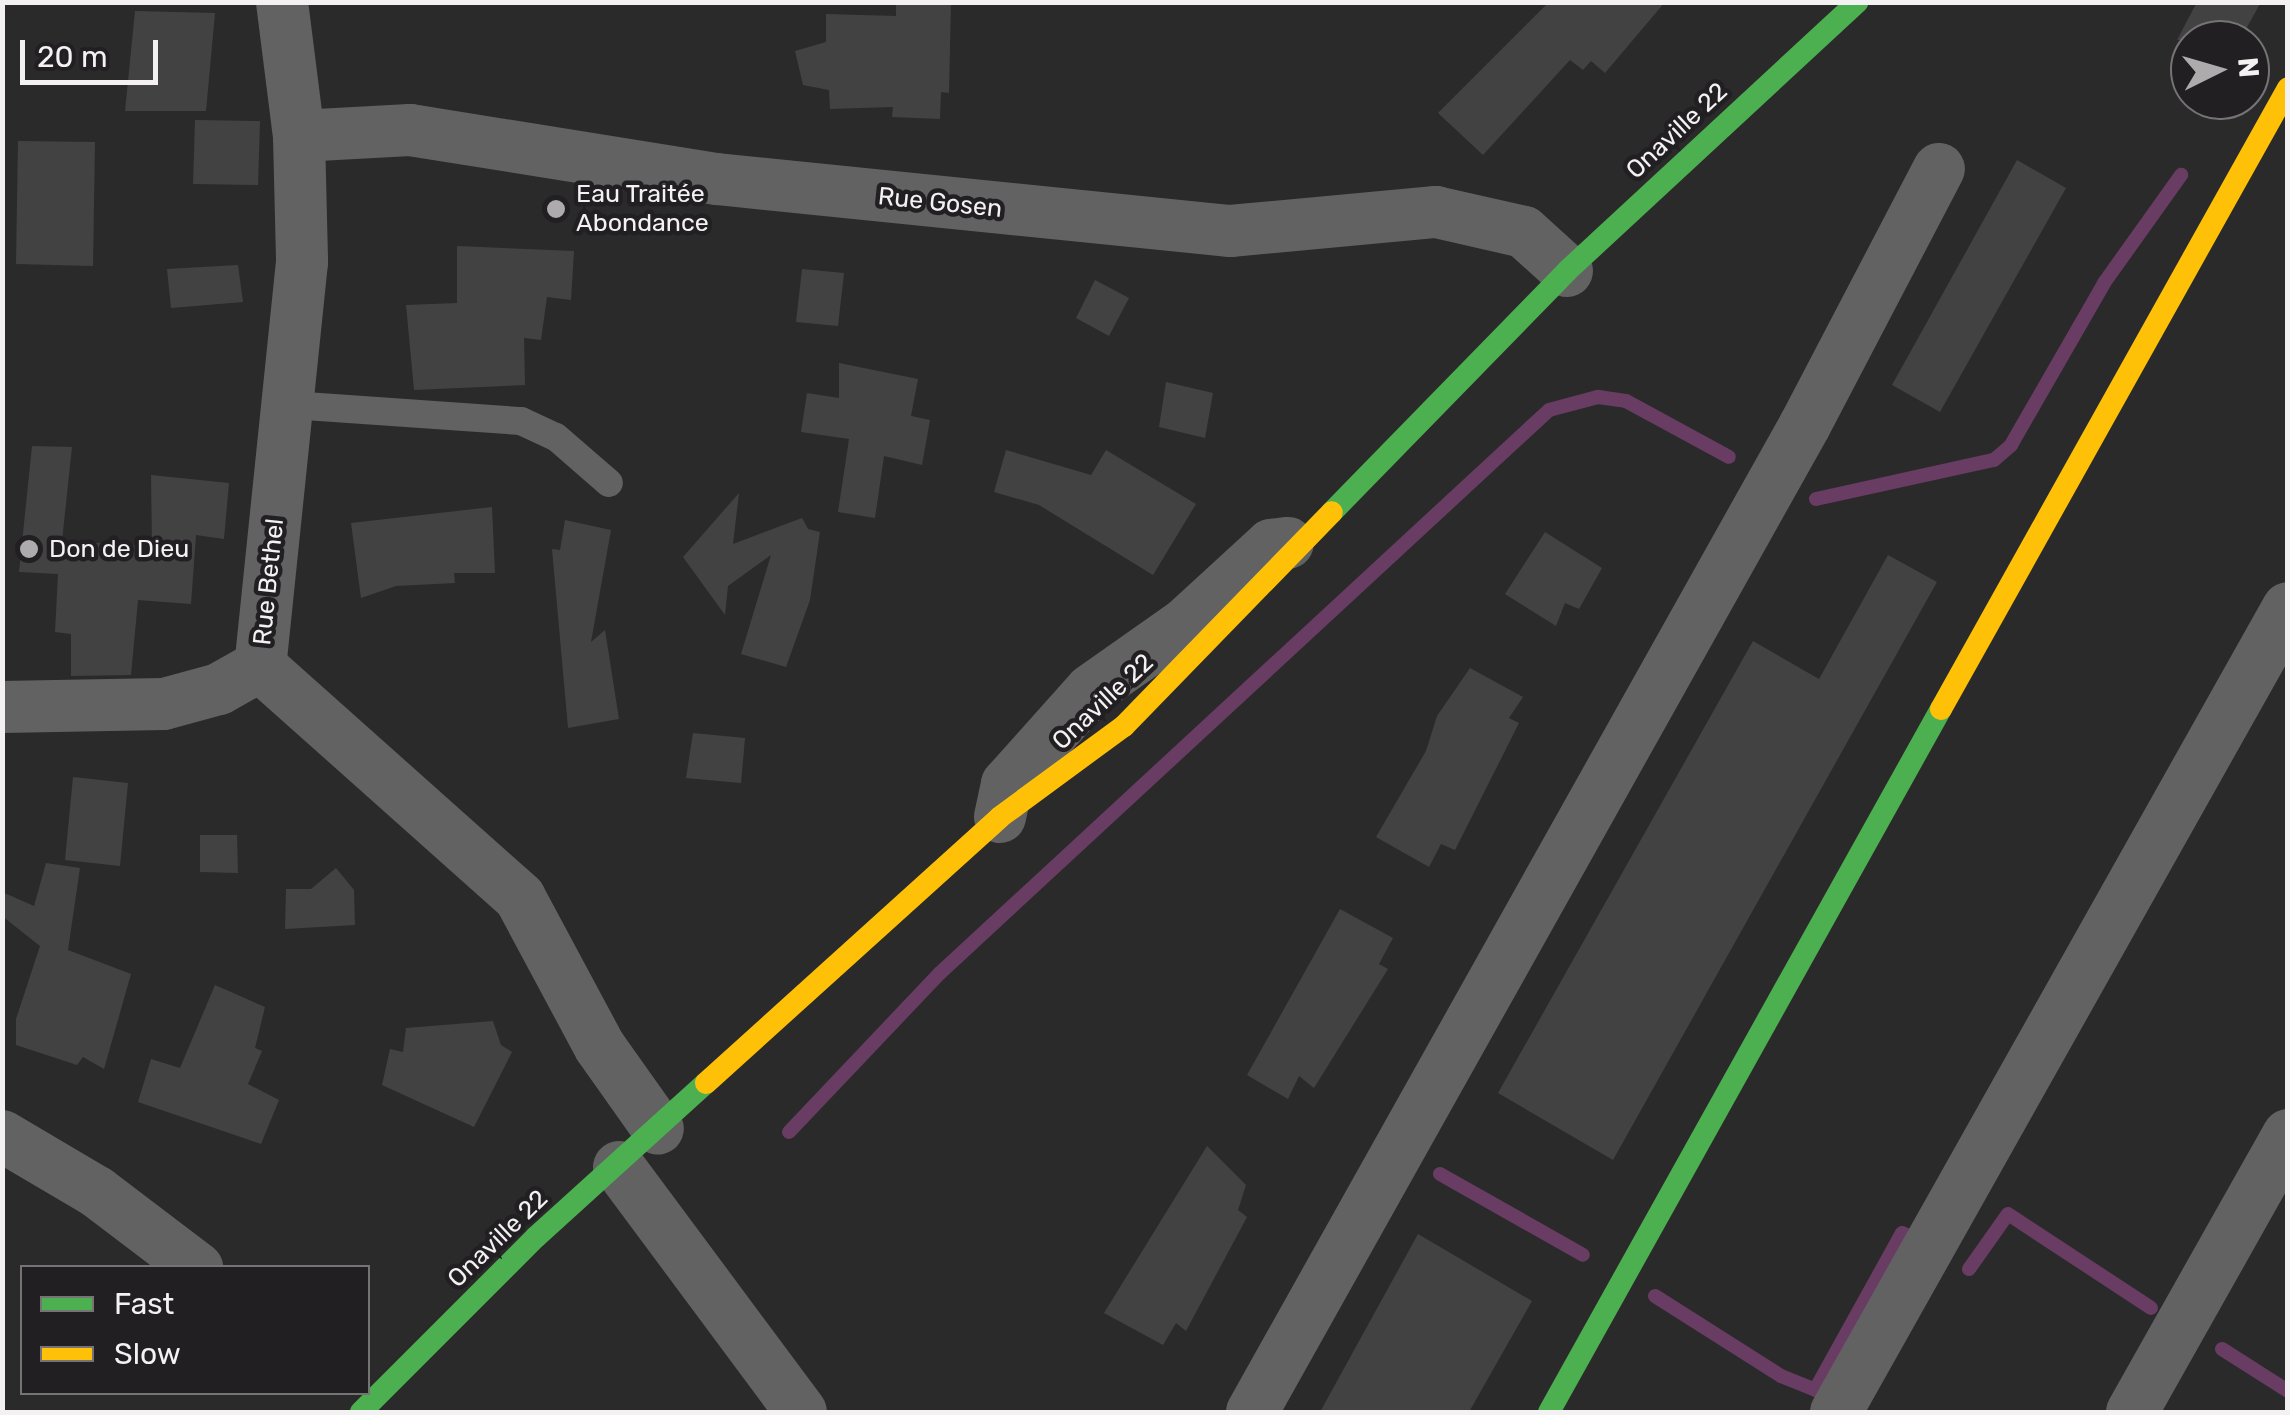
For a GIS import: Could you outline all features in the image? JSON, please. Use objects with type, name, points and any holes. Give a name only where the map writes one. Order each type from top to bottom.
[{"type":"street","name":"Rue Bethel","points":[[282,2],[299,136],[302,262],[291,405],[260,666],[520,898],[600,1048],[658,1129]]},
{"type":"street","name":"Onaville 22","points":[[1300,542],[1567,271],[1856,2]]},
{"type":"street","points":[[1549,1412],[2288,88]]},
{"type":"street","name":"Rue Gosen","points":[[299,136],[410,130],[716,179],[1230,231],[1436,212],[1524,232],[1567,271]]},
{"type":"street","points":[[1252,1412],[1805,425],[1940,169]]},
{"type":"street","points":[[1000,817],[1008,784],[1091,690],[1185,624],[1270,545],[1300,542]]},
{"type":"street","points":[[1836,1412],[2288,608]]},
{"type":"street","points":[[2,707],[164,704],[218,690],[260,666]]},
{"type":"street","name":"Onaville 22","points":[[360,1412],[536,1237],[619,1167],[1000,817]]},
{"type":"street","points":[[2,1136],[98,1192],[193,1265]]},
{"type":"street","points":[[2132,1412],[2288,1136]]},
{"type":"street","points":[[619,1167],[801,1412]]},
{"type":"street","points":[[341,1395],[360,1412]]},
{"type":"lane","points":[[291,405],[521,421],[556,438],[609,483]]},
{"type":"building","points":[[896,2],[951,2],[949,93],[941,92],[940,119],[892,117],[893,107],[830,109],[829,90],[803,85],[795,51],[826,42],[826,14],[896,16]]},
{"type":"building","points":[[1549,2],[1665,2],[1605,73],[1591,61],[1583,70],[1570,60],[1483,155],[1438,113]]},
{"type":"building","points":[[2197,2],[2261,2],[2251,20],[2188,20]]},
{"type":"building","points":[[135,11],[215,13],[206,111],[125,111]]},
{"type":"building","points":[[195,120],[260,121],[258,185],[193,184]]},
{"type":"building","points":[[18,141],[95,142],[93,266],[16,264]]},
{"type":"building","points":[[2017,160],[2066,188],[1940,412],[1892,385]]},
{"type":"building","points":[[457,246],[574,251],[571,300],[547,297],[541,340],[524,338],[525,385],[414,390],[406,305],[457,303]]},
{"type":"building","points":[[238,265],[243,302],[171,308],[167,269]]},
{"type":"building","points":[[802,269],[844,273],[838,326],[796,322]]},
{"type":"building","points":[[1095,280],[1129,298],[1109,336],[1076,318]]},
{"type":"building","points":[[839,363],[918,379],[911,416],[930,420],[922,465],[884,456],[875,518],[838,512],[849,439],[801,432],[807,393],[839,398]]},
{"type":"building","points":[[1166,382],[1213,393],[1205,438],[1159,427]]},
{"type":"building","points":[[32,446],[72,447],[62,541],[152,546],[151,475],[229,483],[224,539],[196,535],[191,604],[138,600],[131,675],[71,676],[71,634],[55,632],[58,574],[19,572]]},
{"type":"building","points":[[1006,450],[1091,475],[1106,450],[1196,504],[1153,575],[1039,505],[994,492]]},
{"type":"building","points":[[739,493],[733,544],[802,518],[808,529],[820,532],[810,600],[786,667],[741,654],[771,555],[728,586],[725,615],[683,557]]},
{"type":"building","points":[[492,507],[495,573],[454,573],[455,583],[396,586],[361,598],[351,523]]},
{"type":"building","points":[[565,520],[611,530],[591,642],[605,630],[619,719],[568,728],[552,549],[560,550]]},
{"type":"building","points":[[1545,532],[1602,568],[1579,609],[1565,603],[1556,626],[1505,594]]},
{"type":"building","points":[[1888,555],[1937,582],[1613,1160],[1498,1093],[1753,641],[1819,679]]},
{"type":"building","points":[[1470,668],[1523,697],[1509,718],[1519,723],[1455,850],[1441,844],[1429,867],[1376,837],[1426,751],[1437,716]]},
{"type":"building","points":[[693,733],[745,738],[741,783],[686,778]]},
{"type":"building","points":[[73,777],[128,783],[120,866],[65,860]]},
{"type":"building","points":[[200,835],[237,835],[238,873],[200,872]]},
{"type":"building","points":[[46,863],[80,868],[68,950],[131,974],[104,1069],[83,1057],[77,1065],[16,1045],[16,1019],[40,946],[2,916],[2,892],[34,906]]},
{"type":"building","points":[[336,868],[354,890],[355,925],[285,929],[286,889],[311,889]]},
{"type":"building","points":[[1340,909],[1393,938],[1379,964],[1388,969],[1314,1088],[1299,1076],[1288,1099],[1247,1075]]},
{"type":"building","points":[[215,985],[265,1007],[255,1048],[262,1051],[248,1084],[279,1100],[261,1144],[138,1102],[151,1059],[180,1068]]},
{"type":"building","points":[[493,1021],[501,1045],[512,1052],[474,1127],[382,1085],[390,1049],[403,1052],[406,1028]]},
{"type":"building","points":[[1207,1146],[1246,1185],[1238,1210],[1247,1217],[1186,1331],[1176,1323],[1163,1345],[1104,1313]]},
{"type":"building","points":[[1418,1234],[1532,1301],[1469,1412],[1320,1412]]},
{"type":"waterway","points":[[1816,499],[1994,460],[2011,445],[2104,283],[2181,175]]},
{"type":"waterway","points":[[789,1132],[940,973],[1549,410],[1598,397],[1626,401],[1729,457]]},
{"type":"waterway","points":[[1440,1174],[1583,1255]]},
{"type":"waterway","points":[[1969,1269],[2008,1214],[2151,1308]]},
{"type":"waterway","points":[[1655,1296],[1781,1376],[1815,1390],[1902,1233],[1911,1237]]},
{"type":"waterway","points":[[2222,1349],[2288,1391]]},
{"type":"traffic: fast","points":[[1332,512],[1567,271],[1857,2]]},
{"type":"traffic: fast","points":[[1549,1412],[1941,709]]},
{"type":"traffic: fast","points":[[361,1412],[536,1237],[706,1083]]},
{"type":"traffic: slow","points":[[1941,709],[2288,88]]},
{"type":"traffic: slow","points":[[706,1083],[1000,817],[1124,726],[1332,512]]},
{"type":"place","name":"Eau Traitée Abondance","points":[[556,209]]},
{"type":"place","name":"Don de Dieu","points":[[29,549]]}]
